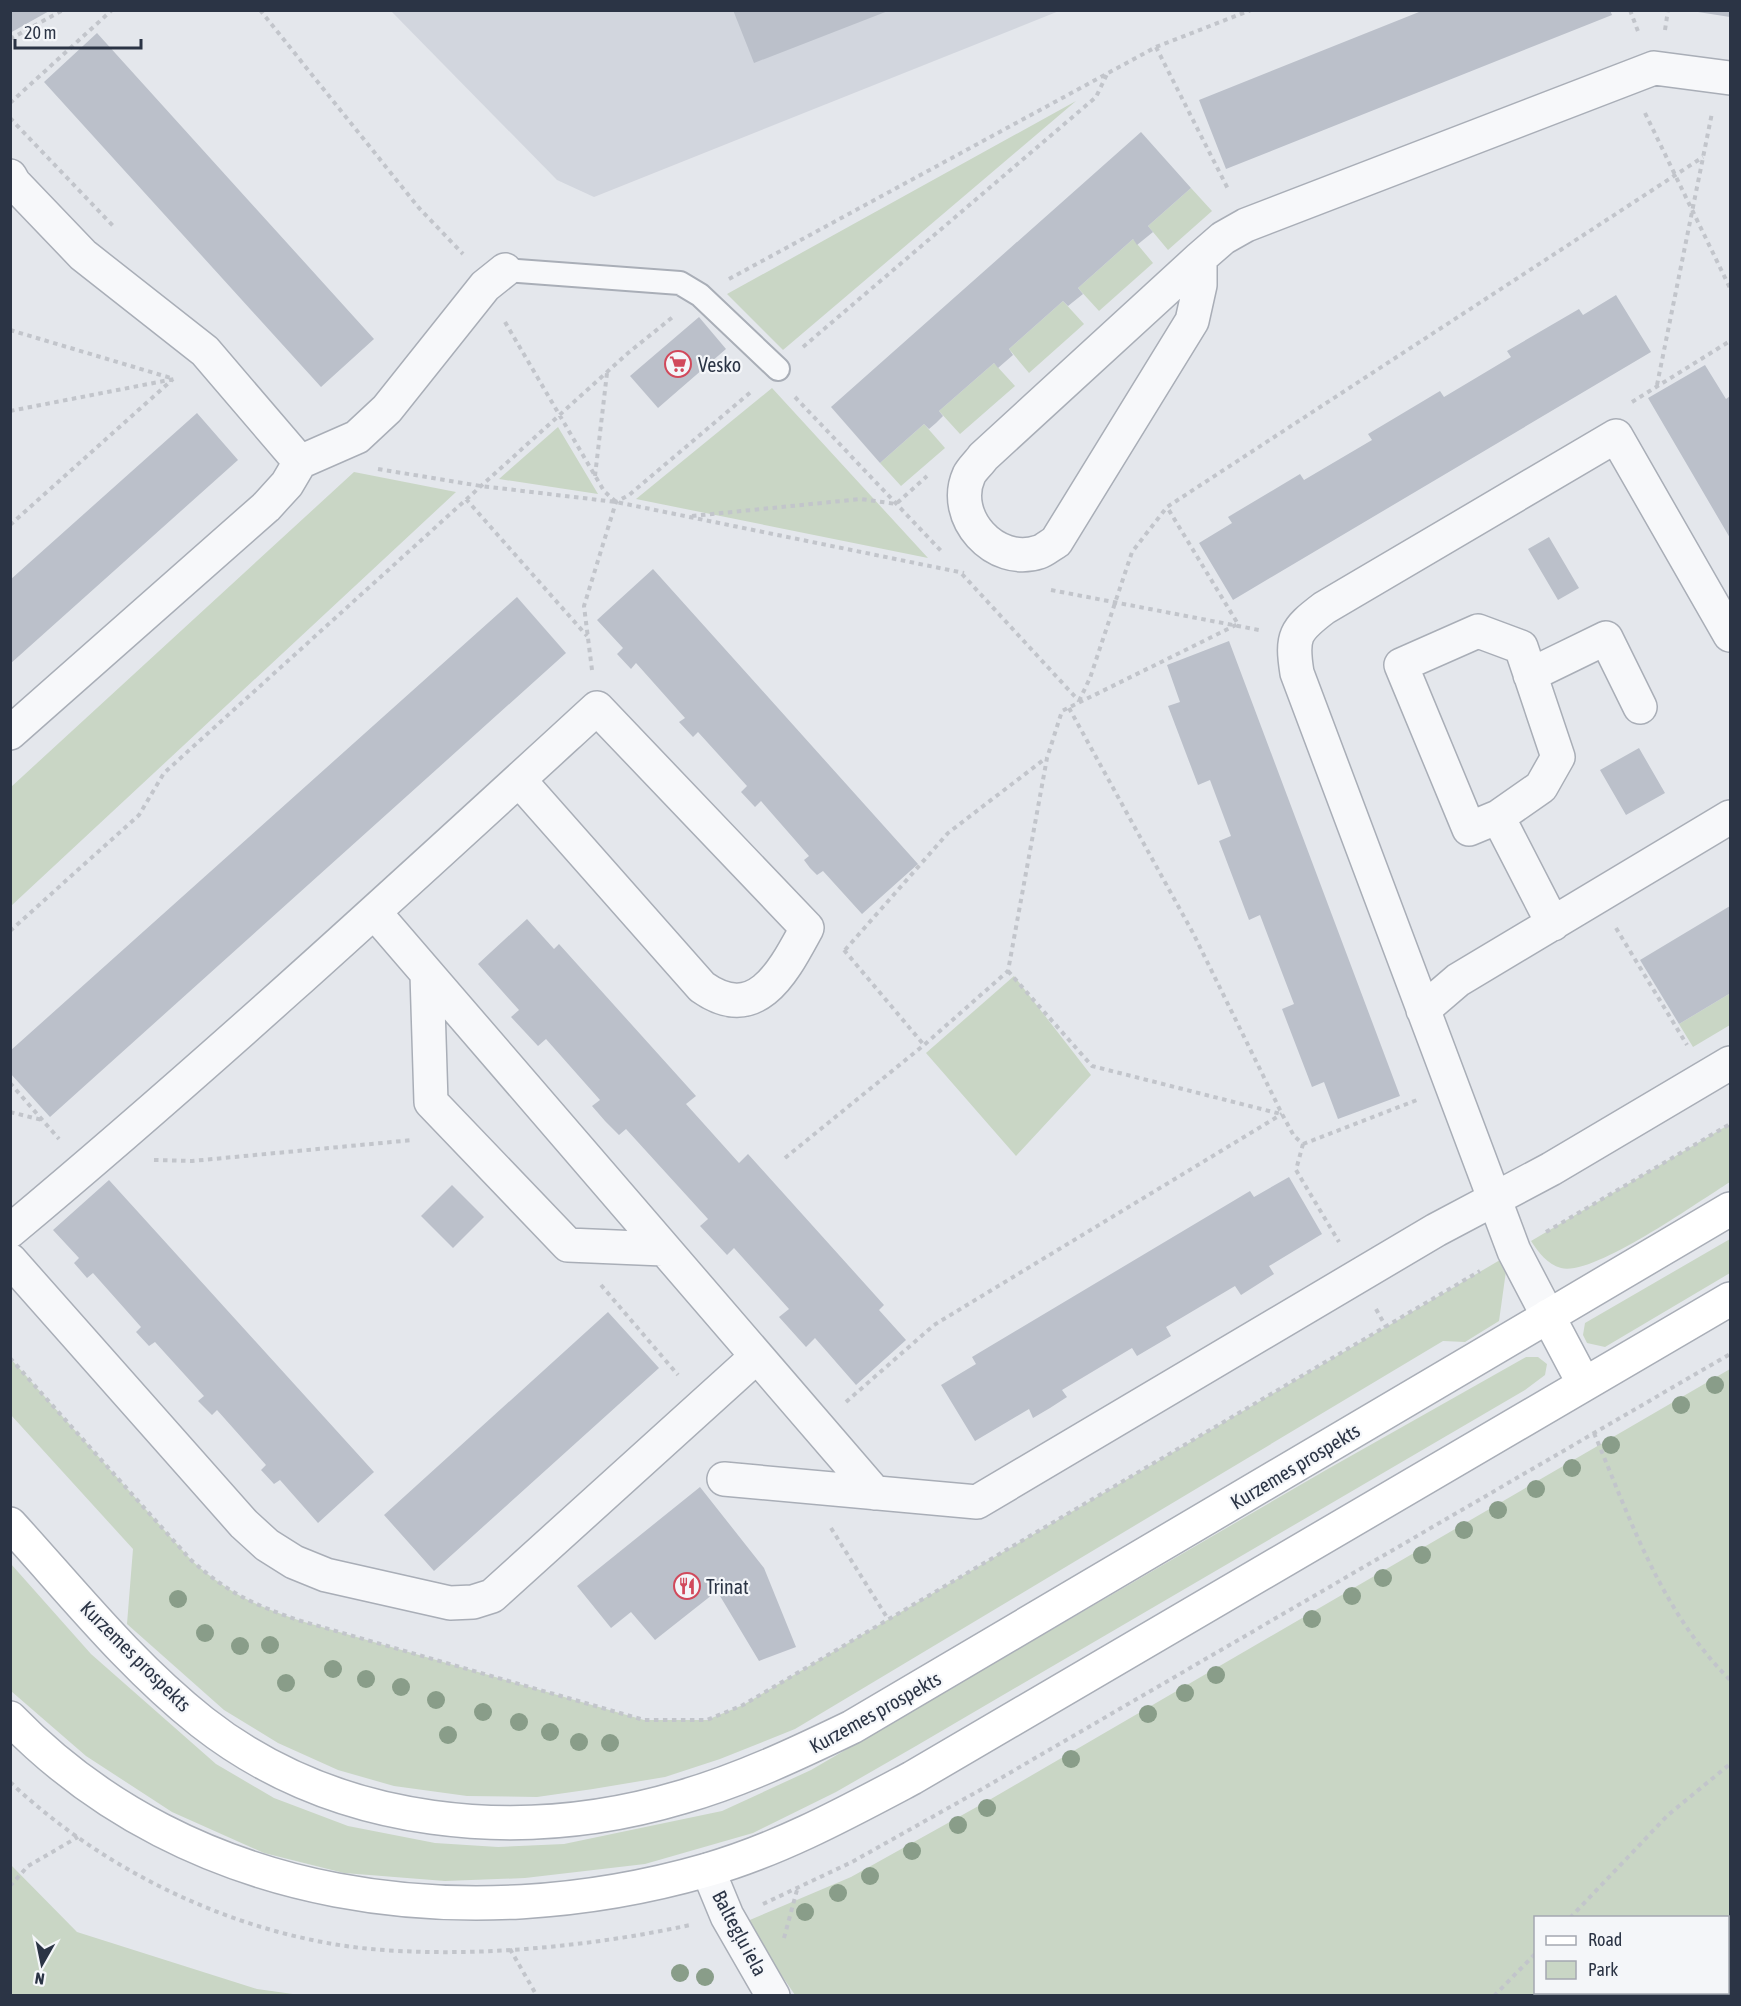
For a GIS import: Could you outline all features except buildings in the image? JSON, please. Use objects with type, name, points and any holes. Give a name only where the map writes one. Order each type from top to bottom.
[{"type":"main road","name":"Kurzemes prospekts","points":[[10,1524],[163,1689],[204,1724],[248,1753],[288,1774],[337,1795],[426,1818],[523,1823],[574,1819],[626,1811],[681,1798],[736,1779],[793,1756],[852,1727],[1731,1209]]},
{"type":"main road","points":[[10,1718],[64,1765],[112,1800],[171,1834],[221,1857],[281,1879],[343,1893],[404,1901],[466,1904],[538,1900],[627,1890],[708,1870],[813,1830],[912,1778],[1731,1299]]},
{"type":"main road","points":[[1548,1316],[1584,1384]]},
{"type":"street","points":[[1200,258],[1200,285],[1192,321],[1056,542],[1039,552],[1020,554],[996,547],[976,533],[966,516],[964,493],[970,474],[983,457],[1200,258],[1223,238],[1246,225],[1654,68],[1725,77]]},
{"type":"street","points":[[12,179],[83,255],[205,351],[300,462]]},
{"type":"street","points":[[10,733],[266,507],[287,484],[300,462],[357,437],[387,409],[495,278]]},
{"type":"street","points":[[1548,1316],[1514,1251],[1451,1088],[1297,673],[1293,640],[1302,625],[1324,608],[1616,436],[1731,635]]},
{"type":"street","points":[[1478,631],[1521,647],[1558,757],[1541,787],[1498,817],[1469,829],[1401,665],[1478,631]]},
{"type":"street","points":[[1530,675],[1606,638],[1640,707]]},
{"type":"street","points":[[10,1231],[97,1158],[375,913],[519,780],[597,708],[807,928],[783,973],[755,997],[740,1000],[715,996],[702,987],[519,780]]},
{"type":"street","points":[[1498,817],[1553,924]]},
{"type":"street","points":[[1423,1010],[1458,980],[1731,817]]},
{"type":"street","points":[[375,913],[756,1358],[875,1493]]},
{"type":"street","points":[[427,974],[431,1102],[568,1245],[663,1249]]},
{"type":"street","points":[[724,1479],[977,1502],[1358,1276],[1719,1070]]},
{"type":"street","points":[[10,1260],[243,1524],[267,1545],[294,1562],[326,1575],[450,1603],[473,1602],[492,1596],[756,1358]]},
{"type":"street","name":"Baltegļu iela","points":[[708,1870],[727,1916],[773,1995]]},
{"type":"lane","points":[[495,278],[680,283],[700,296],[778,369]]},
{"type":"path","points":[[10,39],[63,10]]},
{"type":"path","points":[[10,103],[112,10]]},
{"type":"path","points":[[260,10],[419,208],[466,257],[495,278],[560,415],[604,491],[616,502]]},
{"type":"path","points":[[10,931],[139,815],[164,773],[607,372],[700,296],[1156,47],[1251,10]]},
{"type":"path","points":[[1630,10],[1641,40]]},
{"type":"path","points":[[1156,47],[1246,225]]},
{"type":"path","points":[[597,708],[584,606],[616,502],[629,495],[1096,97],[1108,72]]},
{"type":"path","points":[[1658,386],[1691,211],[1725,77]]},
{"type":"path","points":[[1628,78],[1691,211],[1731,288]]},
{"type":"path","points":[[10,118],[123,237]]},
{"type":"path","points":[[1079,701],[1090,678],[1132,552],[1167,507],[1703,157]]},
{"type":"path","points":[[10,330],[174,379],[183,385]]},
{"type":"path","points":[[1616,436],[1623,408],[1731,341]]},
{"type":"path","points":[[10,525],[205,351]]},
{"type":"path","points":[[778,369],[779,380],[945,556]]},
{"type":"path","points":[[595,477],[607,372]]},
{"type":"path","points":[[10,411],[174,379]]},
{"type":"path","points":[[377,469],[481,486],[616,502],[973,575]]},
{"type":"path","points":[[466,499],[588,636]]},
{"type":"path","points":[[686,516],[861,500],[896,504]]},
{"type":"path","points":[[1167,507],[1238,624]]},
{"type":"path","points":[[954,564],[1079,701]]},
{"type":"path","points":[[1044,588],[1238,624],[1293,640]]},
{"type":"path","points":[[785,1158],[924,1045],[1008,971],[1047,758],[1062,711],[1238,624]]},
{"type":"path","points":[[1069,708],[1192,933],[1282,1114],[1294,1136],[1304,1144]]},
{"type":"path","points":[[844,951],[948,833],[1047,758]]},
{"type":"path","points":[[1597,897],[1719,1070]]},
{"type":"path","points":[[807,928],[834,940],[924,1045]]},
{"type":"path","points":[[1008,971],[1092,1066],[1282,1114]]},
{"type":"path","points":[[10,1083],[43,1120],[10,1112]]},
{"type":"path","points":[[1304,1144],[1451,1088]]},
{"type":"path","points":[[817,1427],[934,1325],[1282,1114]]},
{"type":"path","points":[[10,1358],[191,1560],[221,1586],[255,1606],[644,1720],[674,1722],[707,1720],[743,1705],[1731,1124]]},
{"type":"path","points":[[97,1158],[192,1161],[463,1135]]},
{"type":"path","points":[[1304,1144],[1296,1170],[1386,1327]]},
{"type":"path","points":[[568,1245],[704,1404]]},
{"type":"path","points":[[1594,1433],[1649,1566],[1702,1652],[1731,1680]]},
{"type":"path","points":[[804,1487],[888,1619]]},
{"type":"path","points":[[1571,1916],[1668,1815],[1731,1764]]},
{"type":"path","points":[[10,1886],[28,1866],[78,1837]]},
{"type":"path","points":[[510,1949],[537,1995]]},
{"type":"path","points":[[1494,1995],[1534,1955]]},
{"type":"shaded area","points":[[391,11],[1059,11],[594,197],[557,180]]},
{"type":"green space","points":[[1076,101],[783,350],[727,294]]},
{"type":"green space","points":[[1191,188],[1212,211],[1168,250],[1148,226]]},
{"type":"green space","points":[[1133,239],[1153,263],[1099,311],[1078,288]]},
{"type":"green space","points":[[1063,301],[1084,324],[1029,373],[1009,349]]},
{"type":"green space","points":[[994,363],[1015,386],[960,434],[939,411]]},
{"type":"green space","points":[[772,388],[928,558],[636,499]]},
{"type":"green space","points":[[924,424],[945,448],[901,486],[880,463]]},
{"type":"green space","points":[[558,427],[598,494],[499,479]]},
{"type":"green space","points":[[354,472],[456,492],[11,906],[11,787]]},
{"type":"green space","points":[[1014,976],[1091,1075],[1016,1156],[926,1053]]},
{"type":"green space","points":[[1729,994],[1730,1025],[1693,1047],[1679,1024]]},
{"type":"green space","points":[[1730,1124],[1730,1182],[1646,1236],[1597,1261],[1576,1268],[1561,1268],[1547,1261],[1531,1241]]},
{"type":"green space","points":[[1730,1239],[1730,1273],[1605,1347],[1587,1343],[1583,1335],[1585,1323]]},
{"type":"green space","points":[[1500,1260],[1506,1271],[1499,1321],[1465,1342],[1443,1341],[795,1729],[720,1759],[665,1777],[537,1797],[467,1796],[394,1786],[338,1770],[278,1743],[224,1710],[127,1624],[133,1549],[11,1415],[10,1358],[191,1560],[230,1590],[255,1603],[301,1621],[644,1720],[707,1720],[743,1705]]},
{"type":"green space","points":[[1526,1357],[1538,1357],[1547,1364],[1545,1375],[1525,1390],[916,1746],[836,1792],[753,1833],[645,1864],[525,1878],[445,1881],[344,1873],[264,1853],[172,1812],[86,1756],[11,1691],[11,1564],[91,1654],[216,1764],[274,1798],[348,1826],[435,1843],[498,1847],[564,1844],[722,1811],[811,1770],[1326,1470]]},
{"type":"green space","points":[[1730,1369],[1730,1995],[795,1995],[745,1922],[851,1877],[991,1799]]},
{"type":"green space","points":[[11,1865],[77,1932],[257,1989],[300,1995],[11,1995]]},
{"type":"place","name":"Vesko","points":[[678,364]]},
{"type":"place","name":"Trinat","points":[[687,1586]]}]
